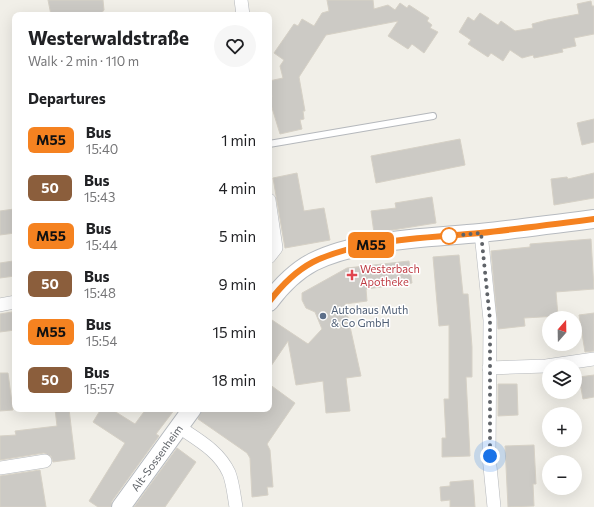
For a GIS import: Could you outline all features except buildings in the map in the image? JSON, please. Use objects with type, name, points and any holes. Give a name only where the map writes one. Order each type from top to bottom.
[{"type":"main road","points":[[272,298],[282,285],[314,262],[343,252],[389,242],[481,233],[594,219]]},
{"type":"main road","name":"Alt-Sossenheim","points":[[121,507],[190,412]]},
{"type":"street","points":[[241,0],[243,12]]},
{"type":"street","points":[[272,221],[276,248],[272,254]]},
{"type":"street","points":[[481,233],[490,320],[490,456],[494,507]]},
{"type":"street","points":[[0,305],[12,303]]},
{"type":"street","points":[[489,368],[546,366],[594,359]]},
{"type":"street","points":[[179,428],[210,448],[224,464],[230,475],[236,507]]},
{"type":"street","points":[[0,468],[45,461]]},
{"type":"lane","points":[[272,143],[433,116]]},
{"type":"bus line","name":"M55","points":[[272,298],[282,285],[303,269],[314,262],[343,252],[389,242],[481,233],[594,219]]},
{"type":"place","name":"Westerbach Apotheke","points":[[352,275]]},
{"type":"place","name":"Autohaus Muth & Co GmbH","points":[[323,316]]},
{"type":"route","points":[[449,236],[481,233],[490,320],[490,456]]}]
